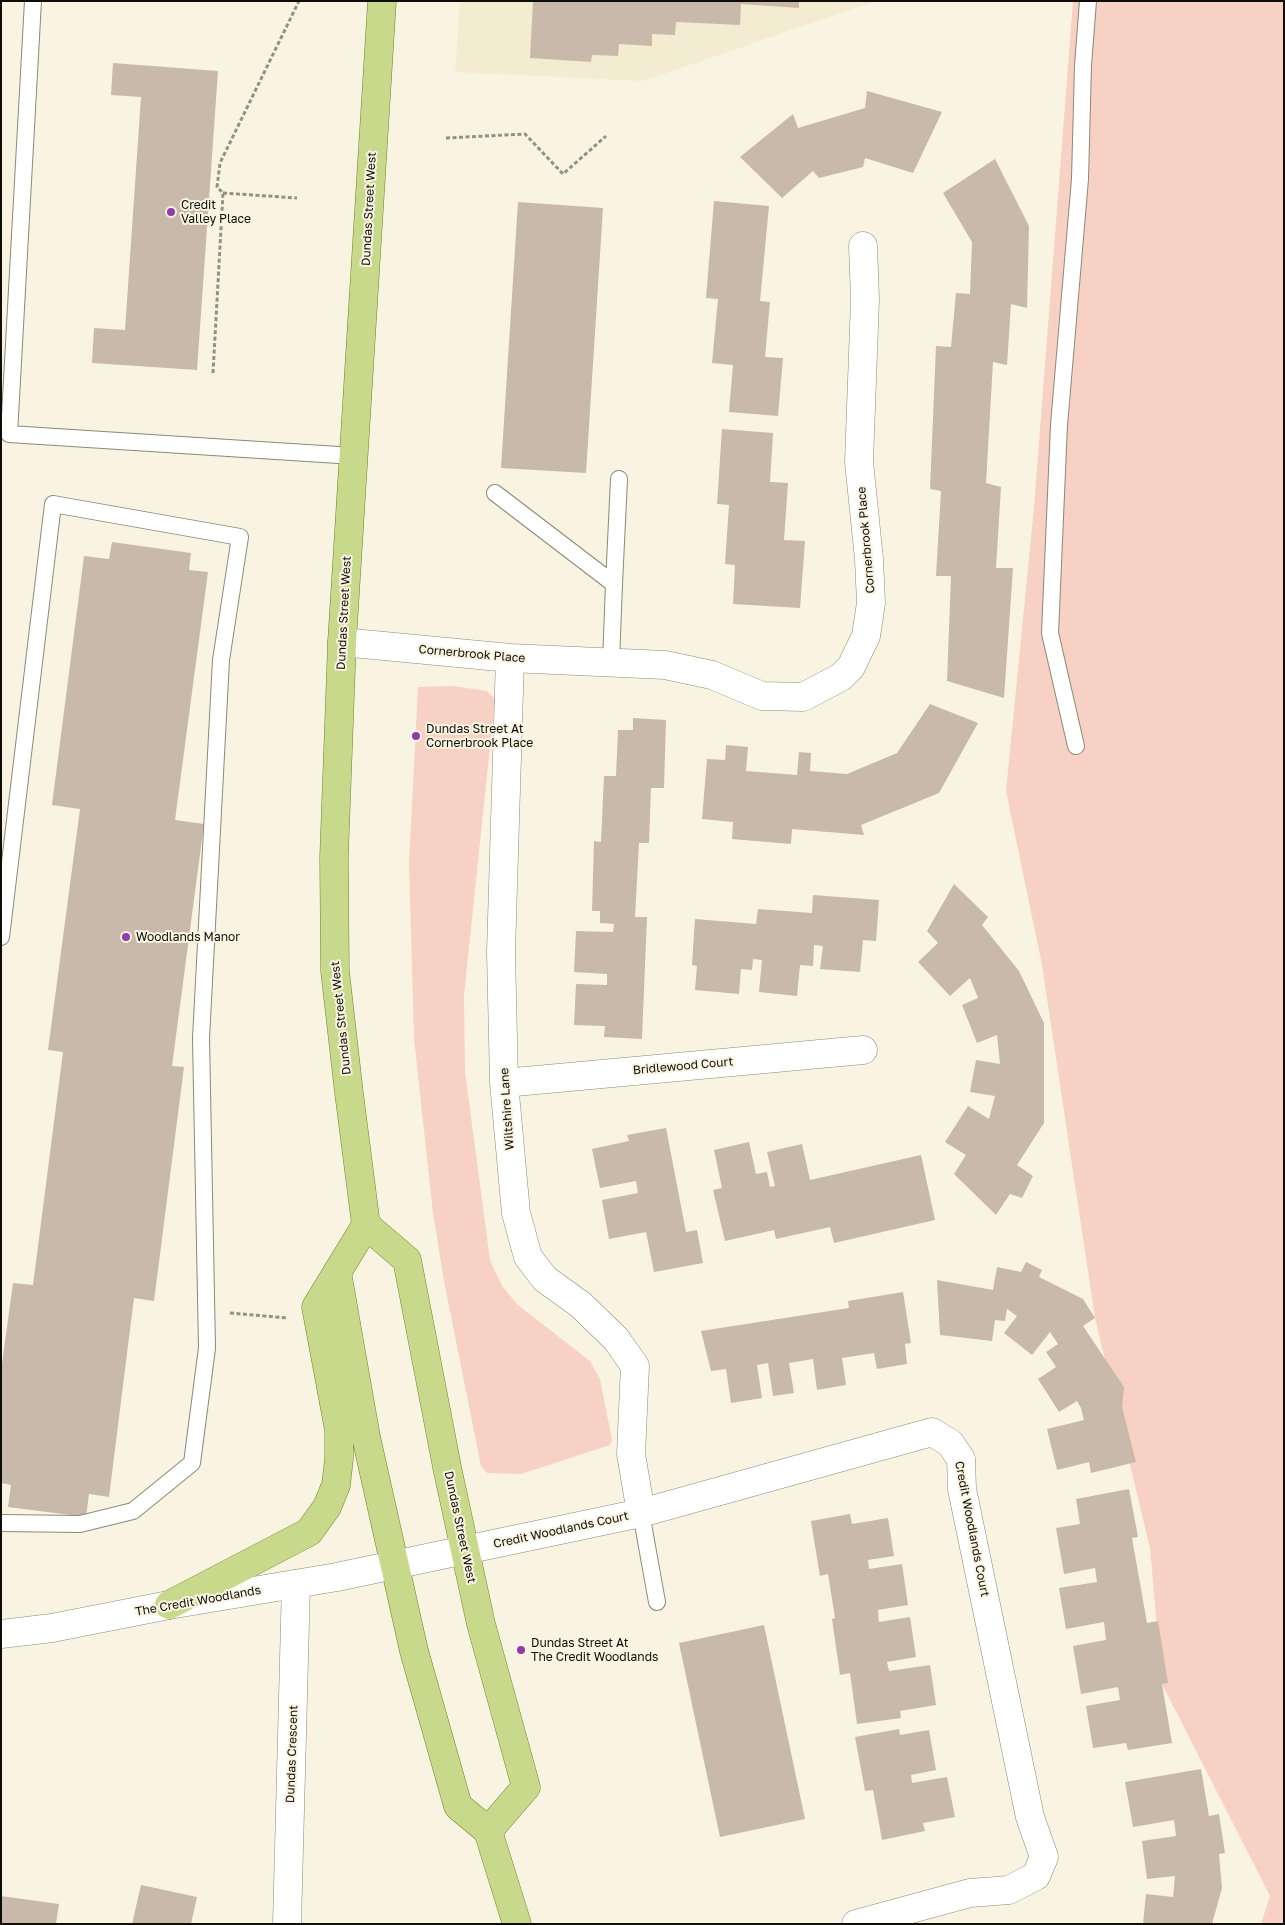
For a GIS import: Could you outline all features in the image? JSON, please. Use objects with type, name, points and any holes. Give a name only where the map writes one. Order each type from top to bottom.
[{"type":"main road","name":"Dundas Street West","points":[[382,1],[342,642],[334,857],[335,972],[366,1225],[408,1260],[448,1472],[484,1635],[526,1787],[488,1831]]},
{"type":"main road","points":[[169,1605],[309,1532],[327,1507],[336,1485],[340,1459],[339,1430],[316,1308],[366,1225]]},
{"type":"main road","points":[[337,1272],[366,1437],[414,1651],[458,1806],[488,1831],[517,1924]]},
{"type":"street","name":"Cornerbrook Place","points":[[342,642],[510,658],[665,665],[712,676],[762,696],[804,697],[841,677],[851,667],[866,636],[872,603],[859,462],[864,299],[863,246]]},
{"type":"street","name":"Wiltshire Lane","points":[[510,658],[500,952],[504,1083],[516,1213],[528,1257],[545,1279],[581,1305],[616,1339],[635,1366],[632,1454],[641,1513]]},
{"type":"street","name":"Bridlewood Court","points":[[504,1083],[863,1050]]},
{"type":"street","name":"Credit Woodlands Court","points":[[395,1564],[641,1513],[932,1432],[950,1443],[961,1459],[962,1489],[1030,1817],[1044,1857],[1036,1876],[1009,1890],[970,1893],[856,1924]]},
{"type":"street","name":"The Credit Woodlands","points":[[1,1634],[52,1628],[169,1605],[337,1577],[395,1564]]},
{"type":"street","name":"Dundas Crescent","points":[[287,1924],[296,1584]]},
{"type":"lane","points":[[33,1],[9,434],[354,456]]},
{"type":"lane","points":[[1076,746],[1050,633],[1059,434],[1080,179],[1083,65],[1088,1]]},
{"type":"lane","points":[[611,662],[619,479]]},
{"type":"lane","points":[[495,492],[614,584]]},
{"type":"lane","points":[[1,937],[53,504],[240,538],[221,660],[201,1038],[207,1348],[192,1463],[133,1512],[80,1524],[1,1523]]},
{"type":"lane","points":[[641,1513],[657,1602]]},
{"type":"path","points":[[297,198],[223,193],[217,187],[220,163],[299,1]]},
{"type":"path","points":[[446,138],[525,134],[563,174],[606,136]]},
{"type":"path","points":[[213,373],[223,193]]},
{"type":"path","points":[[206,1311],[291,1318]]},
{"type":"shaded area","points":[[460,1],[876,1],[643,81],[455,72]]},
{"type":"shaded area","points":[[1073,1],[1284,1],[1284,1924],[1261,1924],[1270,1896],[1162,1684],[1150,1548],[1095,1318],[1042,965],[1006,791],[1034,507]]},
{"type":"shaded area","points":[[453,686],[487,691],[495,699],[464,995],[465,1072],[490,1260],[502,1286],[518,1305],[590,1361],[600,1379],[612,1440],[610,1445],[521,1474],[487,1473],[481,1466],[444,1281],[433,1213],[414,1039],[409,863],[418,687]]},
{"type":"building","points":[[533,1],[799,1],[799,8],[741,4],[740,25],[676,22],[675,35],[652,34],[652,46],[619,44],[618,56],[592,55],[591,62],[530,58]]},
{"type":"building","name":"Credit Valley Place","points":[[113,63],[218,71],[197,370],[92,363],[94,328],[125,330],[141,97],[111,95]]},
{"type":"building","points":[[867,91],[942,112],[913,173],[865,158],[863,167],[819,178],[813,171],[782,198],[740,157],[793,114],[798,128],[865,108]]},
{"type":"building","points":[[995,159],[1029,226],[1027,308],[1011,304],[1007,365],[993,362],[986,483],[1001,487],[996,568],[1013,568],[1004,698],[947,681],[951,576],[936,576],[941,491],[930,489],[936,346],[951,347],[956,293],[970,294],[972,242],[943,193]]},
{"type":"building","points":[[714,201],[769,206],[760,301],[770,302],[765,357],[783,358],[778,416],[729,412],[733,365],[712,363],[718,299],[706,298]]},
{"type":"building","points":[[518,202],[603,208],[586,473],[501,468]]},
{"type":"building","points":[[722,429],[773,433],[770,482],[788,483],[784,540],[805,541],[800,608],[733,604],[735,565],[725,564],[729,505],[717,504]]},
{"type":"building","name":"Woodlands Manor","points":[[112,542],[191,553],[189,570],[208,572],[175,820],[204,824],[172,1066],[184,1067],[154,1301],[134,1298],[109,1497],[89,1494],[86,1517],[8,1507],[11,1485],[1,1483],[1,1371],[13,1283],[33,1285],[63,1052],[48,1050],[80,809],[52,805],[84,556],[109,559]]},
{"type":"building","points":[[930,704],[978,723],[939,793],[861,825],[864,835],[792,829],[791,844],[732,839],[733,822],[702,819],[707,759],[725,760],[726,745],[748,747],[746,771],[797,775],[799,752],[811,753],[810,771],[847,774],[897,753]]},
{"type":"building","points":[[633,718],[666,720],[664,788],[651,788],[649,843],[639,843],[635,917],[647,917],[642,1039],[604,1037],[605,1026],[574,1025],[576,984],[607,985],[607,974],[574,972],[576,931],[613,932],[614,924],[600,923],[600,911],[592,911],[594,841],[601,842],[604,776],[616,776],[618,730],[633,730]]},
{"type":"building","points":[[954,884],[988,917],[982,925],[1019,971],[1044,1023],[1044,1123],[1017,1165],[1033,1176],[1022,1198],[1010,1194],[996,1215],[954,1174],[966,1155],[945,1142],[968,1106],[989,1119],[995,1096],[970,1092],[976,1060],[1000,1064],[997,1035],[977,1043],[962,1005],[978,998],[970,978],[950,996],[918,962],[938,943],[927,931]]},
{"type":"building","points":[[813,895],[879,900],[876,941],[863,940],[860,972],[820,969],[823,946],[814,945],[813,966],[800,965],[797,996],[759,992],[762,960],[753,959],[752,970],[741,969],[739,994],[695,990],[697,966],[692,965],[695,919],[756,924],[758,909],[812,913]]},
{"type":"building","points":[[666,1128],[686,1232],[697,1230],[703,1263],[654,1272],[646,1232],[609,1239],[602,1200],[638,1193],[636,1181],[600,1188],[592,1149],[629,1141],[627,1135]]},
{"type":"building","points":[[749,1142],[756,1174],[767,1172],[770,1187],[775,1186],[767,1152],[802,1144],[810,1180],[921,1155],[935,1220],[834,1243],[830,1227],[776,1239],[774,1230],[725,1241],[713,1190],[722,1188],[714,1150]]},
{"type":"building","points":[[1026,1262],[1042,1270],[1039,1277],[1083,1299],[1095,1318],[1083,1326],[1124,1387],[1122,1407],[1136,1462],[1091,1473],[1089,1462],[1057,1470],[1047,1429],[1084,1420],[1077,1401],[1059,1412],[1038,1379],[1056,1367],[1046,1352],[1058,1344],[1050,1332],[1032,1355],[1004,1333],[1017,1316],[1007,1309],[1005,1321],[995,1320],[992,1341],[940,1335],[937,1280],[993,1290],[997,1267],[1021,1272]]},
{"type":"building","points":[[903,1292],[911,1343],[905,1344],[907,1364],[877,1369],[874,1353],[842,1358],[846,1385],[817,1390],[813,1359],[789,1363],[794,1393],[773,1396],[768,1363],[757,1365],[762,1398],[731,1403],[726,1369],[711,1371],[701,1331],[849,1308],[848,1301]]},
{"type":"building","points":[[1129,1489],[1138,1537],[1132,1538],[1147,1623],[1158,1621],[1168,1683],[1162,1684],[1172,1743],[1128,1750],[1126,1743],[1093,1748],[1086,1706],[1120,1700],[1118,1687],[1081,1694],[1073,1646],[1106,1640],[1104,1622],[1066,1629],[1059,1588],[1097,1582],[1095,1568],[1064,1574],[1056,1528],[1080,1524],[1076,1499]]},
{"type":"building","points":[[850,1514],[852,1524],[888,1518],[894,1556],[868,1560],[869,1569],[902,1564],[908,1605],[878,1610],[879,1622],[910,1617],[916,1657],[887,1662],[889,1671],[930,1665],[936,1705],[900,1711],[901,1718],[857,1724],[850,1673],[840,1675],[832,1619],[835,1618],[828,1574],[820,1576],[811,1521]]},
{"type":"building","points":[[764,1625],[805,1819],[720,1837],[679,1643]]},
{"type":"building","points":[[899,1729],[900,1735],[929,1730],[936,1770],[911,1775],[912,1783],[947,1777],[955,1817],[923,1823],[925,1831],[882,1840],[873,1790],[865,1791],[855,1737]]},
{"type":"building","points":[[1201,1769],[1209,1816],[1219,1814],[1225,1853],[1219,1854],[1222,1888],[1212,1924],[1143,1924],[1146,1894],[1173,1897],[1175,1876],[1147,1879],[1142,1841],[1176,1836],[1174,1820],[1133,1827],[1125,1782]]},
{"type":"building","points":[[141,1885],[197,1897],[191,1924],[132,1924]]},
{"type":"building","points":[[1,1896],[59,1904],[56,1924],[1,1924]]},
{"type":"place","name":"Credit Valley Place","points":[[171,212]]},
{"type":"place","name":"Dundas Street At Cornerbrook Place","points":[[416,736]]},
{"type":"place","name":"Woodlands Manor","points":[[126,937]]},
{"type":"place","name":"Dundas Street At The Credit Woodlands","points":[[521,1650]]}]
